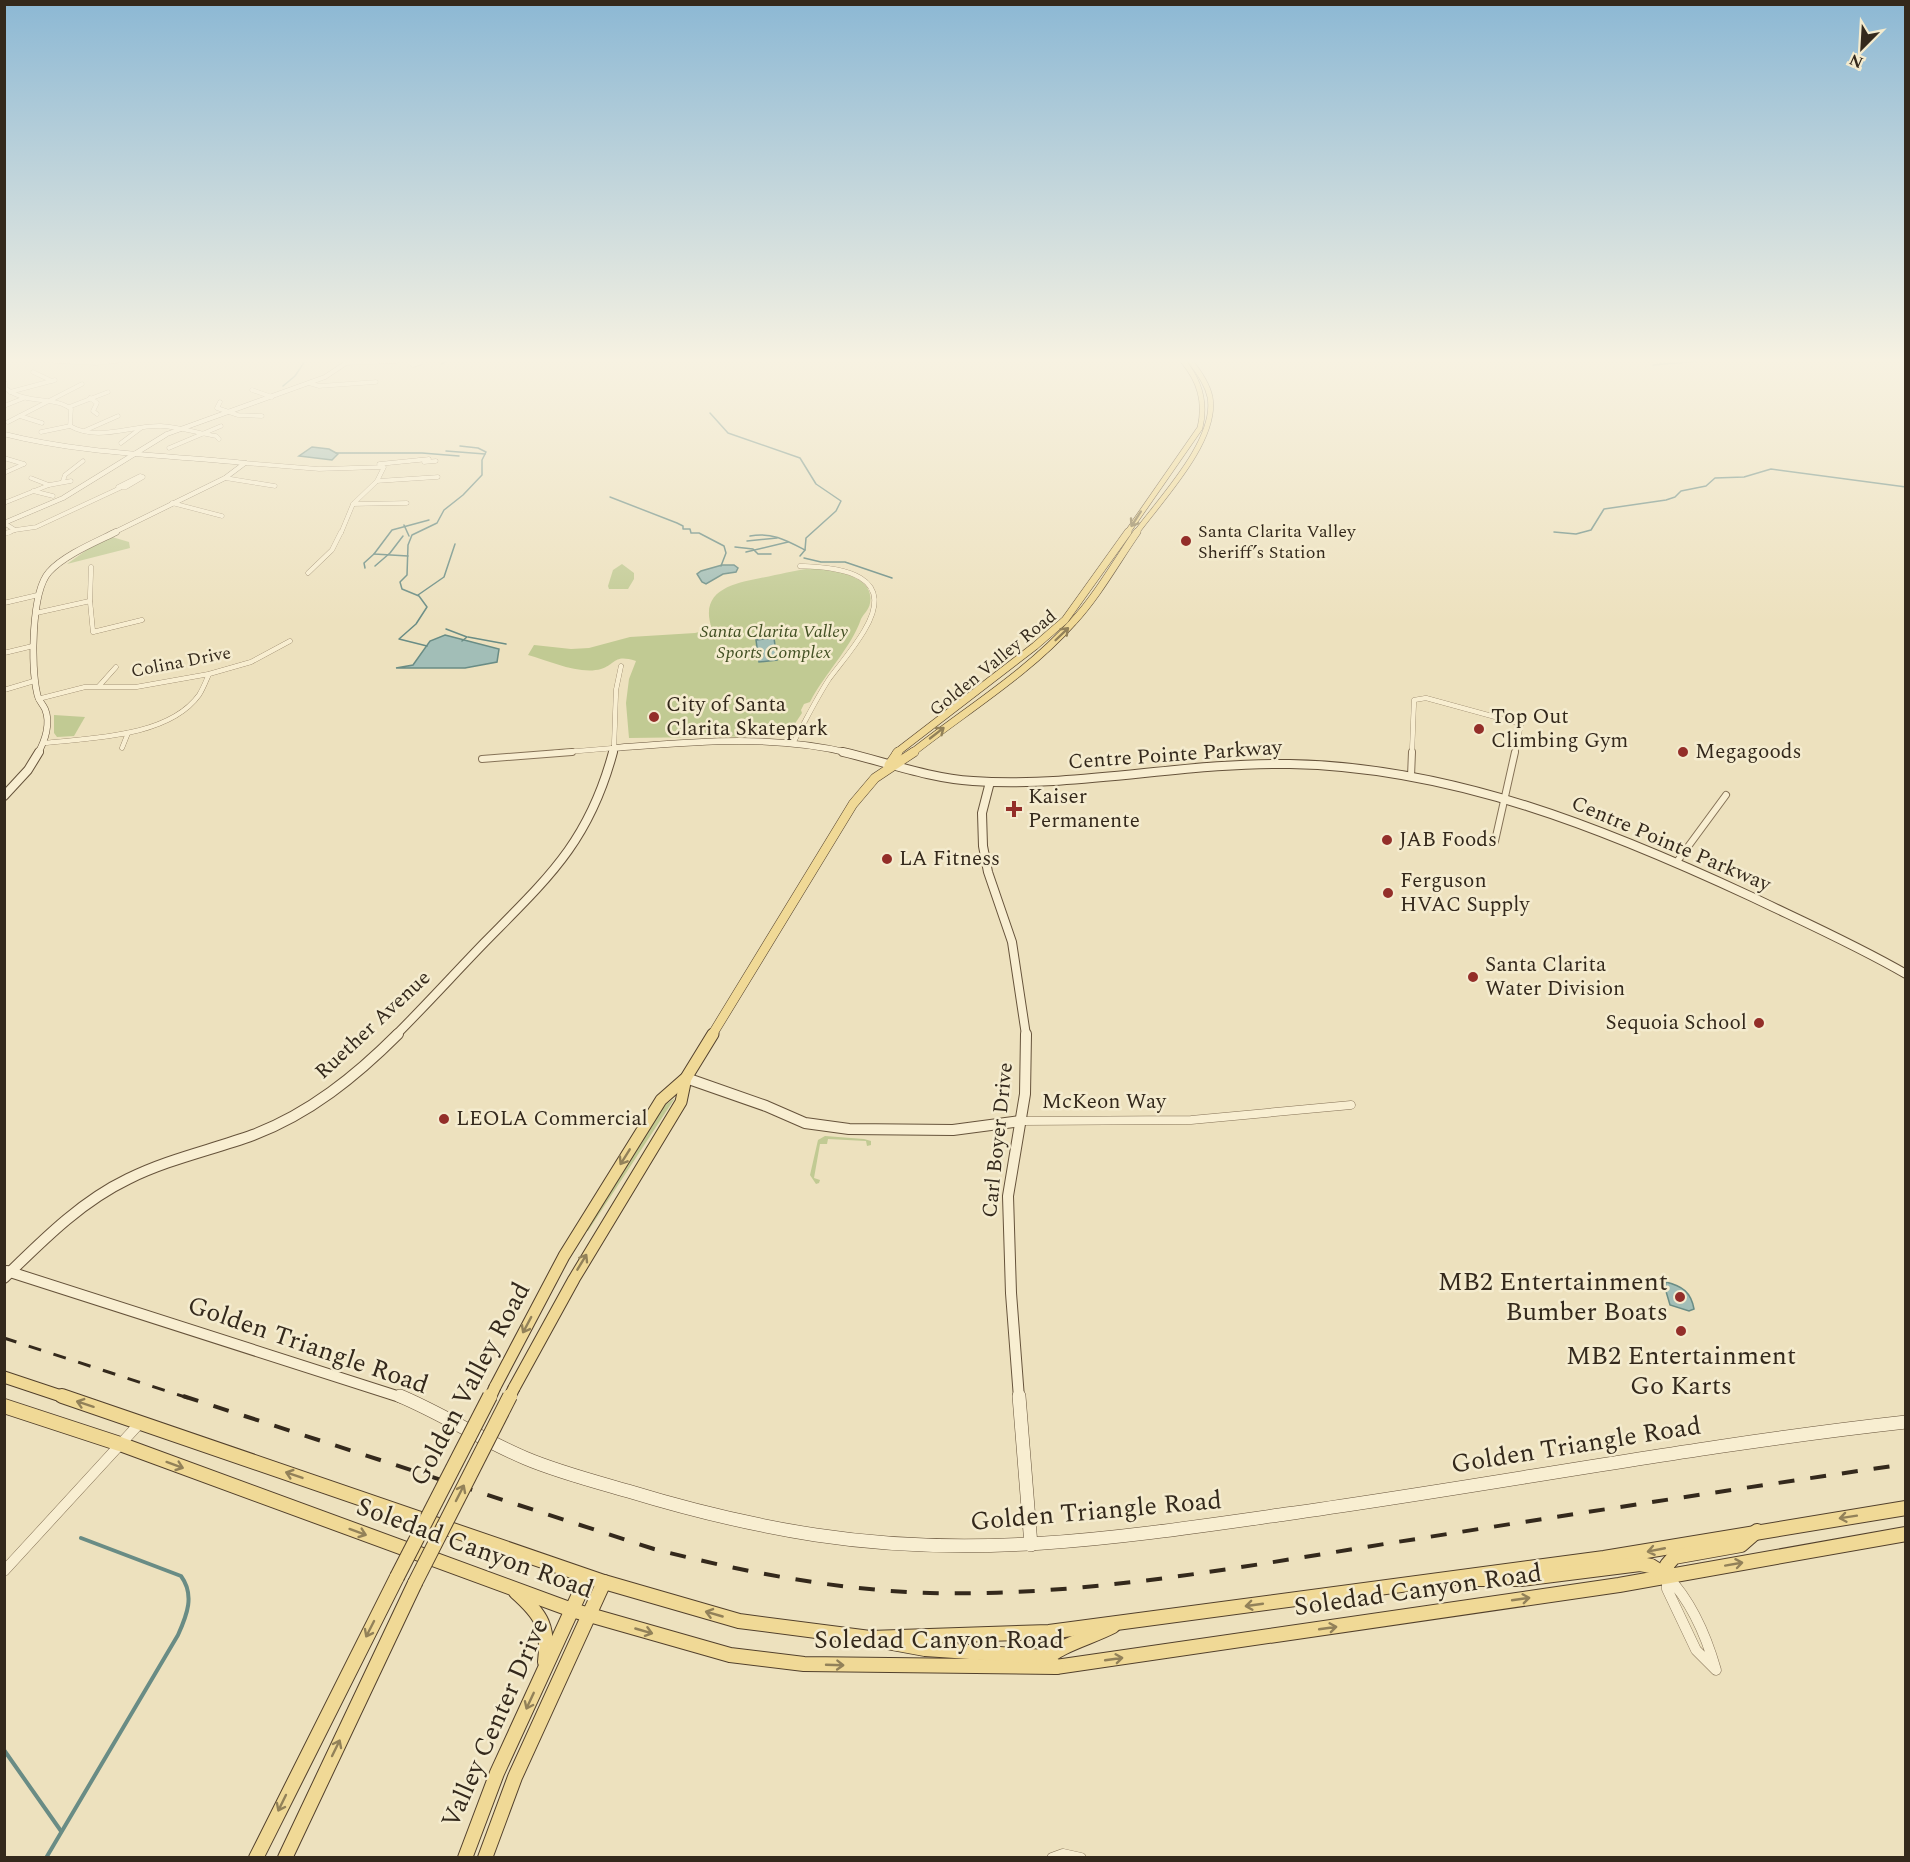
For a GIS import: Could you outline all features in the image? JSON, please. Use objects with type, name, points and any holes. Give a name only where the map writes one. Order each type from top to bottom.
[{"type":"main road","name":"Golden Valley Road","points":[[256,1857],[397,1577],[570,1246],[661,1100],[686,1078],[840,823],[859,795],[889,765],[895,754],[1035,646],[1074,609],[1189,448]]},
{"type":"main road","name":"Golden Valley Road","points":[[889,765],[904,759],[1062,634],[1081,613],[1196,448]]},
{"type":"main road","name":"Golden Valley Road","points":[[285,1857],[415,1583],[545,1327],[582,1261],[681,1101],[686,1078]]},
{"type":"main road","name":"Soledad Canyon Road","points":[[4,1377],[603,1582],[739,1621],[870,1638],[1032,1634],[1120,1623],[1640,1553],[1757,1531],[1905,1508]]},
{"type":"main road","name":"Soledad Canyon Road","points":[[4,1406],[120,1444],[580,1613],[735,1656],[804,1664],[1047,1664],[1667,1576],[1905,1534]]},
{"type":"main road","points":[[1667,1576],[1668,1563],[1674,1557],[1742,1545],[1757,1531]]},
{"type":"main road","points":[[1464,1577],[1481,1581],[1521,1579],[1640,1564],[1651,1566],[1667,1576]]},
{"type":"main road","name":"Valley Center Drive","points":[[485,1857],[580,1613],[587,1576]]},
{"type":"main road","name":"Valley Center Drive","points":[[465,1857],[497,1773],[544,1670],[580,1613],[603,1582]]},
{"type":"main road","points":[[512,1588],[537,1611],[545,1623],[548,1641],[544,1670]]},
{"type":"main road","points":[[870,1638],[925,1649],[1047,1664],[1055,1650],[1087,1639],[1120,1623]]},
{"type":"street","points":[[88,448],[319,469],[385,465],[429,459]]},
{"type":"street","points":[[4,523],[53,503],[144,448]]},
{"type":"street","points":[[4,458],[24,464],[4,473]]},
{"type":"street","points":[[63,481],[65,475],[83,461]]},
{"type":"street","points":[[385,465],[436,461]]},
{"type":"street","points":[[4,796],[28,770],[44,743],[48,720],[45,709],[38,699],[34,681],[33,646],[38,595],[41,584],[49,571],[69,555],[225,478],[245,464]]},
{"type":"street","points":[[308,573],[332,550],[353,504],[377,481],[385,465]]},
{"type":"street","points":[[4,534],[46,524],[143,477],[134,477],[119,486],[120,488]]},
{"type":"street","points":[[377,481],[438,477]]},
{"type":"street","points":[[31,478],[49,484]]},
{"type":"street","points":[[225,478],[275,486]]},
{"type":"street","points":[[4,503],[49,484],[71,481]]},
{"type":"street","points":[[33,491],[52,496]]},
{"type":"street","points":[[4,498],[11,500]]},
{"type":"street","points":[[172,503],[222,516]]},
{"type":"street","points":[[353,504],[407,504]]},
{"type":"street","points":[[4,523],[15,530]]},
{"type":"street","points":[[793,743],[828,681],[865,630],[876,604],[874,591],[860,577],[835,567],[800,566]]},
{"type":"street","points":[[91,567],[90,601],[93,632],[142,620]]},
{"type":"street","points":[[4,603],[38,595]]},
{"type":"street","points":[[36,613],[90,601]]},
{"type":"street","name":"Colina Drive","points":[[38,699],[70,690],[99,686],[136,687],[210,674],[251,662],[290,641]]},
{"type":"street","points":[[4,653],[33,646]]},
{"type":"street","name":"Ruether Avenue","points":[[6,1274],[50,1234],[92,1201],[127,1179],[291,1118],[322,1100],[348,1079],[417,1013],[564,859],[594,808],[607,775],[614,748],[616,690],[621,666]]},
{"type":"street","points":[[99,686],[116,667]]},
{"type":"street","points":[[44,743],[128,733],[163,722],[198,699],[206,687],[210,674]]},
{"type":"street","points":[[4,690],[34,681]]},
{"type":"street","points":[[1412,776],[1414,700],[1426,698],[1521,724],[1495,841]]},
{"type":"street","points":[[122,748],[128,733]]},
{"type":"street","name":"Centre Pointe Parkway","points":[[482,759],[671,743],[793,743],[828,748],[934,777],[990,782],[1068,781],[1216,766],[1264,764],[1336,766],[1412,776],[1504,797],[1599,829],[1869,952],[1905,974]]},
{"type":"street","name":"Carl Boyer Drive","points":[[990,782],[982,813],[982,846],[988,872],[1012,942],[1027,1039],[1027,1076],[1008,1197],[1008,1255],[1031,1545]]},
{"type":"street","points":[[1676,863],[1726,795]]},
{"type":"street","name":"McKeon Way","points":[[686,1078],[745,1098],[805,1123],[849,1129],[953,1130],[1021,1121],[1063,1119],[1170,1121],[1304,1112],[1351,1105]]},
{"type":"street","name":"Golden Triangle Road","points":[[6,1274],[377,1387],[416,1403],[500,1447],[538,1463],[699,1512],[792,1531],[889,1543],[988,1547],[1031,1545],[1144,1533],[1341,1507],[1687,1450],[1825,1430],[1905,1422]]},
{"type":"street","points":[[4,1571],[141,1422]]},
{"type":"street","points":[[1667,1576],[1679,1586],[1711,1649],[1716,1670],[1696,1650],[1667,1589],[1667,1576]]},
{"type":"street","points":[[1052,1857],[1063,1854],[1081,1857]]},
{"type":"green space","points":[[112,537],[129,542],[130,548],[67,564],[88,549]]},
{"type":"green space","points":[[622,564],[634,573],[634,579],[628,589],[609,589],[613,570]]},
{"type":"green space","name":"Santa Clarita Valley Sports Complex","points":[[817,568],[843,573],[860,581],[867,587],[870,603],[857,630],[810,702],[804,704],[802,713],[788,734],[784,736],[629,738],[626,703],[629,679],[636,661],[619,659],[601,669],[584,670],[528,655],[534,645],[571,649],[589,648],[630,637],[695,633],[712,629],[709,614],[711,603],[717,594],[727,588],[751,580]]},
{"type":"green space","points":[[54,715],[85,717],[74,736],[57,737],[54,733]]},
{"type":"green space","points":[[675,1098],[588,1231],[586,1231],[661,1108]]},
{"type":"green space","points":[[825,1136],[864,1139],[871,1141],[871,1145],[867,1146],[866,1141],[828,1139],[827,1144],[820,1144],[814,1178],[820,1180],[816,1184],[810,1175],[818,1140]]},
{"type":"water","points":[[311,448],[329,449],[338,454],[332,460],[299,456]]},
{"type":"water","points":[[722,565],[734,565],[738,568],[736,572],[723,574],[706,584],[697,574],[701,571]]},
{"type":"water","points":[[445,635],[499,649],[497,662],[465,668],[396,668],[413,665],[430,641]]},
{"type":"water","points":[[774,638],[777,660],[759,662],[756,640]]},
{"type":"water","name":"MB2 Entertainment Bumber Boats","points":[[1666,1282],[1685,1291],[1691,1298],[1694,1309],[1689,1311],[1670,1305],[1665,1288]]},
{"type":"waterway","points":[[477,448],[486,452],[485,454]]},
{"type":"waterway","points":[[771,448],[800,458],[816,484],[841,501],[836,511],[806,538],[805,550]]},
{"type":"waterway","points":[[446,451],[485,454]]},
{"type":"waterway","points":[[336,453],[422,453],[459,456]]},
{"type":"waterway","points":[[408,556],[408,545],[412,535],[437,523],[444,510],[463,495],[482,475],[482,460],[485,454]]},
{"type":"waterway","points":[[1554,532],[1576,534],[1591,530],[1604,509],[1666,500],[1675,497],[1681,491],[1706,486],[1715,478],[1744,477],[1771,469],[1906,487]]},
{"type":"waterway","points":[[610,497],[677,523],[683,526],[683,529],[690,529],[691,533],[699,533],[724,546],[726,553],[721,566]]},
{"type":"waterway","points":[[405,527],[429,520]]},
{"type":"waterway","points":[[374,554],[392,530],[405,527]]},
{"type":"waterway","points":[[405,527],[409,536]]},
{"type":"waterway","points":[[388,555],[403,536]]},
{"type":"waterway","points":[[750,536],[772,536],[805,550]]},
{"type":"waterway","points":[[747,541],[777,538]]},
{"type":"waterway","points":[[754,550],[788,542]]},
{"type":"waterway","points":[[418,595],[444,577],[455,544]]},
{"type":"waterway","points":[[735,547],[754,550]]},
{"type":"waterway","points":[[746,552],[754,550]]},
{"type":"waterway","points":[[754,550],[758,554],[771,554]]},
{"type":"waterway","points":[[800,556],[805,550]]},
{"type":"waterway","points":[[365,568],[364,563],[374,554]]},
{"type":"waterway","points":[[374,554],[388,555]]},
{"type":"waterway","points":[[375,566],[388,555]]},
{"type":"waterway","points":[[388,555],[408,556]]},
{"type":"waterway","points":[[408,556],[407,575],[400,582],[402,589],[419,596],[427,607],[416,624],[399,639],[427,646]]},
{"type":"waterway","points":[[804,558],[821,562],[845,562],[892,578]]},
{"type":"waterway","points":[[446,629],[467,637],[462,641]]},
{"type":"waterway","points":[[468,637],[506,644]]},
{"type":"waterway","points":[[46,1858],[178,1635],[189,1598],[181,1576],[81,1538]]},
{"type":"waterway","points":[[4,1750],[61,1831]]},
{"type":"railway","points":[[4,1338],[188,1398]]},
{"type":"railway","points":[[183,1396],[654,1549],[790,1579],[860,1588],[930,1593],[1052,1590],[1174,1577],[1906,1464]]},
{"type":"place","name":"Santa Clarita Valley Sheriff’s Station","points":[[1186,541]]},
{"type":"place","name":"City of Santa Clarita Skatepark","points":[[654,717]]},
{"type":"place","name":"Top Out Climbing Gym","points":[[1479,729]]},
{"type":"place","name":"Megagoods","points":[[1683,752]]},
{"type":"place","name":"Kaiser Permanente","points":[[1014,809]]},
{"type":"place","name":"JAB Foods","points":[[1387,840]]},
{"type":"place","name":"LA Fitness","points":[[887,859]]},
{"type":"place","name":"Ferguson HVAC Supply","points":[[1388,893]]},
{"type":"place","name":"Santa Clarita Water Division","points":[[1473,977]]},
{"type":"place","name":"Sequoia School","points":[[1759,1023]]},
{"type":"place","name":"LEOLA Commercial","points":[[444,1119]]},
{"type":"place","name":"MB2 Entertainment Bumber Boats","points":[[1680,1297]]},
{"type":"place","name":"MB2 Entertainment Go Karts","points":[[1681,1331]]}]
